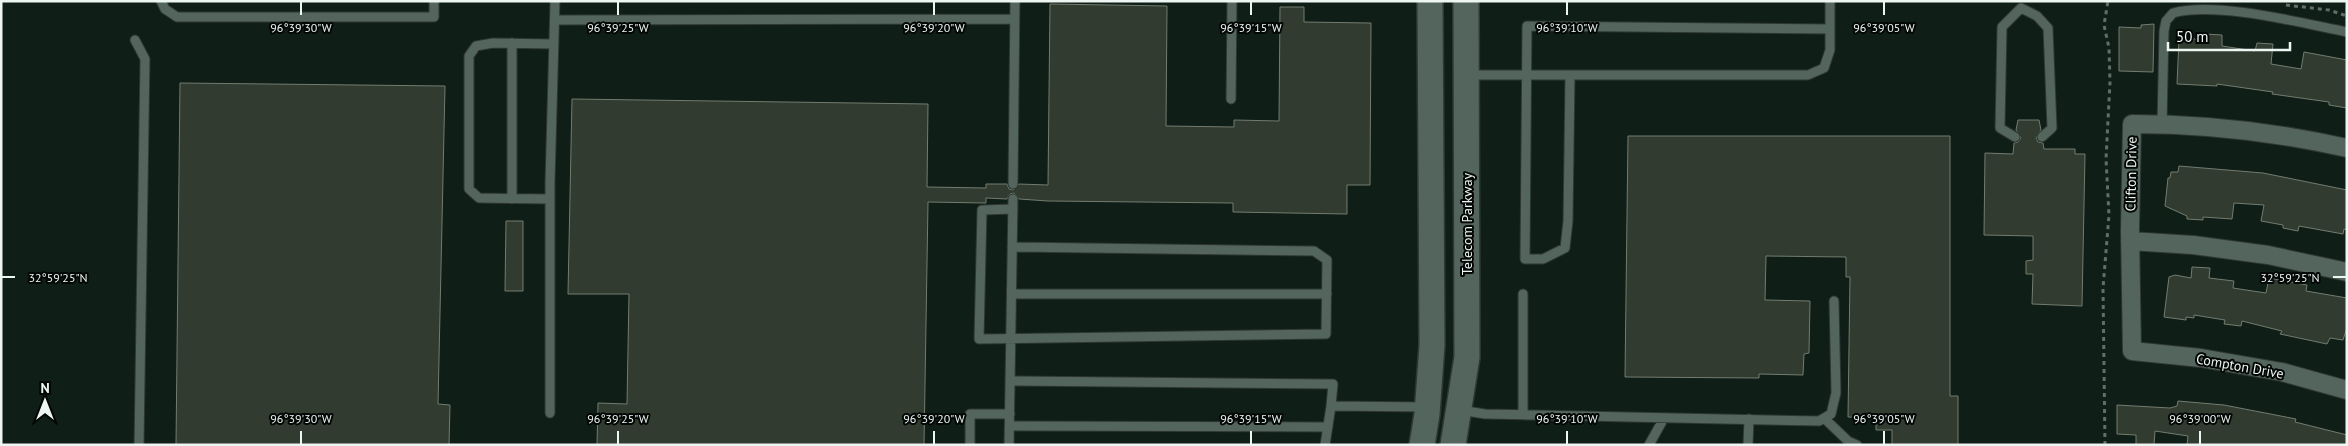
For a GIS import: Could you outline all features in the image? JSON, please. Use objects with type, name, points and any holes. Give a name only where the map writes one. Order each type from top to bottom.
[{"type":"street","points":[[1422,445],[1428,407],[1432,345],[1430,1]]},
{"type":"street","name":"Telecom Parkway","points":[[1453,445],[1467,357],[1466,1]]},
{"type":"street","name":"Clifton Drive","points":[[2132,351],[2130,240],[2132,124],[2208,126],[2280,134],[2347,148]]},
{"type":"street","points":[[2130,240],[2193,245],[2268,255],[2347,272]]},
{"type":"street","name":"Compton Drive","points":[[2132,351],[2201,358],[2282,372],[2347,390]]},
{"type":"street","points":[[1428,407],[1460,410]]},
{"type":"lane","points":[[161,1],[165,9],[177,17],[434,17],[434,1]]},
{"type":"lane","points":[[550,413],[550,199],[556,1]]},
{"type":"lane","points":[[1013,184],[1015,1]]},
{"type":"lane","points":[[1232,1],[1232,99]]},
{"type":"lane","points":[[1466,75],[1808,75],[1824,68],[1830,50],[1830,1]]},
{"type":"lane","points":[[2015,137],[2000,128],[2002,27],[2021,5],[2037,16],[2048,28],[2052,128],[2042,137]]},
{"type":"lane","points":[[2162,124],[2164,31],[2166,21],[2173,13],[2202,9],[2275,18],[2347,32]]},
{"type":"lane","points":[[555,20],[1015,19]]},
{"type":"lane","points":[[1570,75],[1568,221],[1565,248],[1543,259],[1525,259],[1527,26],[1830,29]]},
{"type":"lane","points":[[135,40],[145,59],[139,445]]},
{"type":"lane","points":[[550,199],[479,198],[469,189],[469,56],[476,46],[512,43],[554,44]]},
{"type":"lane","points":[[512,43],[512,199]]},
{"type":"lane","points":[[1010,445],[1013,199]]},
{"type":"lane","points":[[1012,247],[1314,251],[1327,260],[1326,334],[979,339],[982,210],[1013,209]]},
{"type":"lane","points":[[1012,294],[1326,294]]},
{"type":"lane","points":[[1522,415],[1523,294]]},
{"type":"lane","points":[[1460,410],[1485,414],[1819,421],[1831,414],[1836,393],[1834,301]]},
{"type":"lane","points":[[1010,382],[1333,384],[1325,445]]},
{"type":"lane","points":[[1331,406],[1428,407]]},
{"type":"lane","points":[[970,445],[970,414],[1010,414]]},
{"type":"lane","points":[[1649,445],[1664,418]]},
{"type":"lane","points":[[1824,418],[1848,441],[1856,445]]},
{"type":"lane","points":[[1748,445],[1749,419]]},
{"type":"lane","points":[[1010,426],[1328,427]]},
{"type":"path","points":[[2105,445],[2103,288],[2110,215],[2106,159],[2110,74],[2109,48],[2104,25],[2108,1]]},
{"type":"building","points":[[1050,4],[1167,6],[1166,126],[1234,127],[1234,120],[1279,121],[1280,7],[1304,7],[1304,22],[1371,23],[1370,185],[1347,185],[1347,214],[1233,212],[1233,203],[1048,201],[1019,199],[1014,193],[1010,194],[1007,199],[986,198],[986,203],[928,202],[924,445],[597,445],[598,403],[627,404],[629,294],[568,294],[572,99],[928,104],[927,187],[986,188],[986,184],[1007,184],[1009,189],[1013,190],[1019,184],[1048,185]]},
{"type":"building","points":[[2154,24],[2153,72],[2119,71],[2119,27],[2141,28],[2141,25]]},
{"type":"building","points":[[2205,34],[2222,35],[2222,46],[2255,51],[2257,43],[2273,44],[2271,64],[2301,69],[2304,52],[2347,60],[2347,108],[2329,105],[2329,102],[2217,84],[2217,86],[2177,84],[2179,39],[2205,39]]},
{"type":"building","points":[[180,83],[445,86],[438,404],[450,405],[449,445],[176,445]]},
{"type":"building","points":[[2018,120],[2039,120],[2041,130],[2036,138],[2038,142],[2043,143],[2044,149],[2075,149],[2075,154],[2085,154],[2082,306],[2032,304],[2033,274],[2026,274],[2026,261],[2033,260],[2033,236],[1984,235],[1985,153],[2013,154],[2014,143],[2018,142],[2021,138],[2016,130]]},
{"type":"building","points":[[1628,136],[1950,136],[1950,396],[1958,396],[1958,445],[1892,445],[1892,430],[1876,430],[1876,418],[1848,417],[1850,277],[1846,277],[1846,257],[1766,256],[1765,300],[1810,301],[1809,353],[1804,354],[1803,375],[1759,374],[1759,378],[1625,377]]},
{"type":"building","points":[[2179,166],[2263,173],[2347,190],[2347,230],[2344,229],[2343,234],[2299,226],[2298,231],[2283,228],[2283,225],[2261,221],[2264,205],[2234,203],[2232,219],[2203,217],[2203,220],[2187,219],[2187,216],[2165,206],[2168,178],[2170,178],[2171,172],[2178,172]]},
{"type":"building","points":[[506,221],[523,221],[523,291],[505,291]]},
{"type":"building","points":[[2192,267],[2210,268],[2209,278],[2234,281],[2233,288],[2266,293],[2269,278],[2307,285],[2306,291],[2347,298],[2347,328],[2343,340],[2330,338],[2327,344],[2280,334],[2282,331],[2242,321],[2241,326],[2224,324],[2225,320],[2194,315],[2194,318],[2186,317],[2186,320],[2164,317],[2169,277],[2175,275],[2191,278]]},
{"type":"building","points":[[2178,401],[2224,405],[2296,419],[2295,422],[2347,435],[2347,445],[2187,445],[2188,436],[2155,431],[2154,445],[2136,445],[2136,435],[2117,434],[2117,405],[2170,408],[2177,406]]}]
